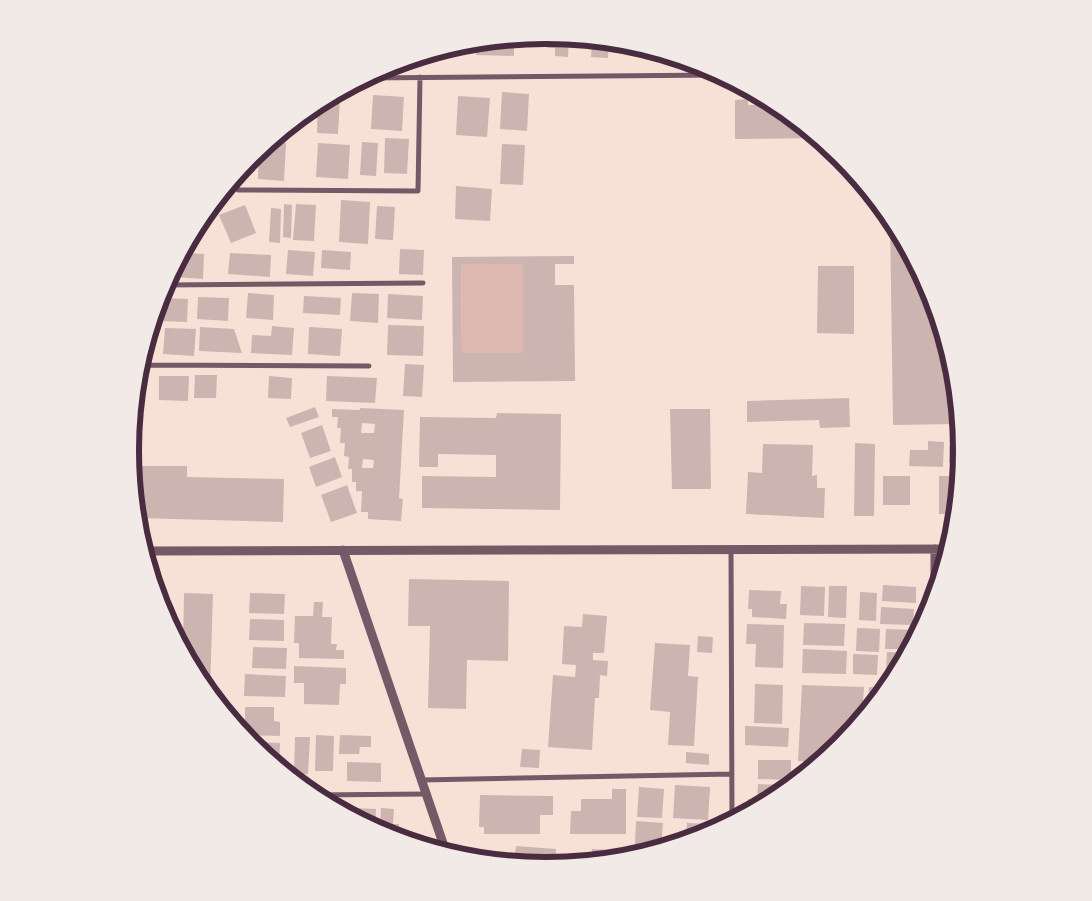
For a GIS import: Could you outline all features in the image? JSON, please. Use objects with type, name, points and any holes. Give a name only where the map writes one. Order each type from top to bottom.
[{"type":"street","points":[[383,78],[702,75]]},
{"type":"street","points":[[237,186],[238,190],[418,191],[420,78]]},
{"type":"street","points":[[175,285],[423,283]]},
{"type":"street","points":[[148,365],[369,366]]},
{"type":"street","points":[[935,549],[935,568]]},
{"type":"street","points":[[152,551],[941,549]]},
{"type":"street","points":[[343,550],[443,843]]},
{"type":"street","points":[[731,550],[732,812]]},
{"type":"street","points":[[421,780],[732,774]]},
{"type":"street","points":[[330,795],[426,794]]},
{"type":"shaded area","points":[[461,264],[523,264],[523,353],[462,353]]},
{"type":"building","points":[[547,44],[569,45],[568,57],[555,56],[555,48],[547,48]]},
{"type":"building","points":[[514,45],[514,56],[476,55],[476,50]]},
{"type":"building","points":[[592,46],[609,49],[608,58],[591,57]]},
{"type":"building","points":[[502,92],[529,94],[527,131],[500,129]]},
{"type":"building","points":[[373,95],[404,97],[402,131],[371,129]]},
{"type":"building","points":[[458,96],[490,98],[487,137],[456,135]]},
{"type":"building","points":[[748,99],[748,105],[760,105],[806,138],[735,139],[735,100]]},
{"type":"building","points":[[340,100],[338,134],[317,133],[318,114]]},
{"type":"building","points":[[385,138],[409,139],[407,174],[384,173]]},
{"type":"building","points":[[362,142],[378,143],[376,176],[360,175]]},
{"type":"building","points":[[281,143],[286,143],[284,181],[258,179],[259,162]]},
{"type":"building","points":[[318,143],[350,145],[348,179],[316,177]]},
{"type":"building","points":[[502,144],[525,145],[523,185],[500,184]]},
{"type":"building","points":[[456,186],[492,189],[490,221],[455,219]]},
{"type":"building","points":[[341,200],[370,202],[368,244],[339,242]]},
{"type":"building","points":[[284,204],[292,205],[291,238],[283,237]]},
{"type":"building","points":[[296,204],[316,205],[314,241],[293,240]]},
{"type":"building","points":[[245,205],[256,233],[231,243],[219,215]]},
{"type":"building","points":[[377,206],[395,207],[393,240],[375,239]]},
{"type":"building","points":[[271,208],[281,209],[280,243],[269,242]]},
{"type":"building","points":[[890,235],[911,271],[931,320],[945,371],[952,424],[893,425]]},
{"type":"building","points":[[400,249],[424,250],[423,275],[399,274]]},
{"type":"building","points":[[288,250],[315,252],[313,276],[286,274]]},
{"type":"building","points":[[322,250],[351,252],[350,270],[321,268]]},
{"type":"building","points":[[191,253],[204,254],[203,279],[178,277]]},
{"type":"building","points":[[230,253],[271,255],[270,277],[228,274]]},
{"type":"building","points":[[574,256],[574,264],[555,264],[555,285],[574,285],[575,381],[453,382],[452,257]],"holes":[[[461,264],[523,264],[523,353],[462,353]]]},
{"type":"building","points":[[818,266],[854,266],[854,334],[817,333]]},
{"type":"building","points":[[248,293],[274,295],[273,320],[246,318]]},
{"type":"building","points":[[352,293],[379,294],[378,323],[350,321]]},
{"type":"building","points":[[388,294],[423,296],[422,320],[387,318]]},
{"type":"building","points":[[304,296],[341,298],[340,315],[303,313]]},
{"type":"building","points":[[198,297],[229,298],[228,321],[197,319]]},
{"type":"building","points":[[169,298],[188,299],[187,322],[161,321]]},
{"type":"building","points":[[388,325],[424,326],[423,356],[387,355]]},
{"type":"building","points":[[272,326],[294,328],[292,355],[251,353],[252,335],[271,336]]},
{"type":"building","points":[[200,327],[234,329],[242,353],[199,351]]},
{"type":"building","points":[[309,327],[342,329],[340,356],[308,354]]},
{"type":"building","points":[[165,328],[196,329],[194,356],[163,354]]},
{"type":"building","points":[[405,364],[424,365],[422,397],[403,396]]},
{"type":"building","points":[[195,375],[217,375],[216,398],[194,398]]},
{"type":"building","points":[[159,376],[189,376],[188,401],[159,400]]},
{"type":"building","points":[[269,376],[292,378],[291,399],[268,398]]},
{"type":"building","points":[[327,376],[377,378],[375,403],[326,401]]},
{"type":"building","points":[[849,398],[850,427],[820,428],[819,420],[747,422],[747,401]]},
{"type":"building","points":[[315,407],[319,417],[290,427],[286,418]]},
{"type":"building","points":[[360,408],[404,410],[399,498],[403,499],[401,521],[368,519],[368,512],[361,512],[362,491],[356,491],[356,482],[352,482],[352,469],[348,469],[349,457],[344,456],[345,443],[340,443],[341,428],[337,428],[338,417],[332,417],[332,409],[360,410]],"holes":[[[362,423],[375,424],[374,433],[361,433]],[[363,459],[374,460],[373,468],[362,468]]]},
{"type":"building","points":[[670,409],[710,409],[711,489],[672,489]]},
{"type":"building","points":[[497,413],[561,414],[560,510],[422,508],[422,476],[496,477],[496,455],[438,454],[438,467],[419,467],[420,417],[496,418]]},
{"type":"building","points":[[322,425],[331,451],[310,458],[301,433]]},
{"type":"building","points":[[928,441],[944,442],[943,467],[909,466],[910,450],[928,450]]},
{"type":"building","points":[[855,443],[875,444],[874,516],[854,516]]},
{"type":"building","points":[[763,444],[813,445],[812,476],[817,475],[817,488],[825,488],[824,518],[746,514],[748,472],[762,473]]},
{"type":"building","points":[[949,446],[953,446],[953,463],[949,463]]},
{"type":"building","points":[[335,457],[342,477],[316,487],[309,467]]},
{"type":"building","points":[[140,466],[187,466],[187,477],[284,479],[283,522],[145,518]]},
{"type":"building","points":[[883,476],[910,476],[910,505],[883,505]]},
{"type":"building","points":[[939,476],[952,476],[947,514],[939,514]]},
{"type":"building","points":[[347,485],[357,513],[331,522],[321,495]]},
{"type":"building","points":[[409,579],[509,581],[508,661],[467,660],[466,709],[428,708],[430,626],[408,626]]},
{"type":"building","points":[[883,585],[916,587],[916,603],[882,601]]},
{"type":"building","points":[[801,586],[825,587],[824,616],[800,615]]},
{"type":"building","points":[[829,586],[847,586],[846,618],[828,617]]},
{"type":"building","points":[[749,590],[781,591],[780,604],[787,604],[786,619],[752,617],[752,609],[748,609]]},
{"type":"building","points":[[860,592],[877,593],[876,621],[859,620]]},
{"type":"building","points":[[184,593],[213,594],[210,679],[194,654],[183,634]]},
{"type":"building","points":[[250,593],[285,594],[284,614],[249,613]]},
{"type":"building","points":[[314,602],[323,602],[322,617],[332,617],[331,644],[337,644],[336,650],[344,650],[344,659],[299,658],[299,643],[294,643],[295,616],[313,616]]},
{"type":"building","points":[[881,607],[914,609],[913,625],[880,624]]},
{"type":"building","points":[[583,614],[607,616],[604,653],[593,653],[593,660],[608,661],[607,676],[600,675],[599,698],[595,698],[592,750],[548,747],[553,675],[575,677],[576,665],[562,664],[564,626],[582,627]]},
{"type":"building","points":[[250,619],[284,620],[284,641],[249,640]]},
{"type":"building","points":[[804,623],[845,624],[844,646],[803,645]]},
{"type":"building","points":[[747,624],[784,625],[783,668],[755,667],[756,644],[746,644]]},
{"type":"building","points":[[857,628],[880,629],[879,652],[856,651]]},
{"type":"building","points":[[886,629],[911,630],[901,649],[885,649]]},
{"type":"building","points":[[698,636],[713,637],[712,653],[697,652]]},
{"type":"building","points":[[655,643],[690,645],[688,676],[698,677],[694,746],[668,745],[670,712],[650,710]]},
{"type":"building","points":[[253,647],[287,648],[286,669],[252,668]]},
{"type":"building","points":[[803,649],[847,651],[846,674],[802,673]]},
{"type":"building","points":[[887,652],[899,653],[887,672]]},
{"type":"building","points":[[853,654],[878,655],[877,675],[853,674]]},
{"type":"building","points":[[294,666],[346,668],[346,684],[340,684],[339,705],[304,704],[304,683],[294,683]]},
{"type":"building","points":[[245,674],[286,676],[285,697],[244,696]]},
{"type":"building","points":[[755,684],[783,685],[782,724],[754,723]]},
{"type":"building","points":[[802,685],[864,687],[863,706],[852,719],[807,762],[798,761]]},
{"type":"building","points":[[869,687],[876,687],[869,698]]},
{"type":"building","points":[[245,707],[274,707],[274,721],[280,722],[280,736],[255,735],[242,721],[245,721]]},
{"type":"building","points":[[745,726],[789,728],[788,747],[745,745]]},
{"type":"building","points":[[316,735],[334,736],[333,771],[315,771]]},
{"type":"building","points":[[340,735],[371,736],[371,747],[360,747],[359,754],[339,754]]},
{"type":"building","points":[[295,737],[310,737],[308,774],[299,774],[294,770]]},
{"type":"building","points":[[263,742],[280,743],[279,757]]},
{"type":"building","points":[[522,749],[540,750],[539,768],[520,767]]},
{"type":"building","points":[[686,752],[709,754],[709,765],[686,763]]},
{"type":"building","points":[[758,760],[791,760],[791,775],[785,780],[758,779]]},
{"type":"building","points":[[347,762],[381,763],[381,782],[347,781]]},
{"type":"building","points":[[758,784],[778,785],[772,789],[757,798]]},
{"type":"building","points":[[675,785],[710,787],[708,820],[673,818]]},
{"type":"building","points":[[639,787],[664,789],[662,818],[637,817]]},
{"type":"building","points":[[612,789],[626,789],[626,834],[570,834],[571,811],[581,811],[581,799],[612,799]]},
{"type":"building","points":[[480,795],[553,796],[553,815],[540,815],[540,834],[484,834],[484,827],[479,827]]},
{"type":"building","points":[[381,808],[394,809],[393,824],[399,824],[399,830],[390,826],[380,822]]},
{"type":"building","points":[[354,809],[376,809],[375,819],[366,815]]},
{"type":"building","points":[[636,821],[663,823],[662,840],[635,845]]},
{"type":"building","points":[[687,823],[707,824],[702,826],[686,832]]},
{"type":"building","points":[[516,846],[556,849],[556,857],[515,856]]},
{"type":"building","points":[[592,849],[617,850],[599,854],[592,855]]}]
